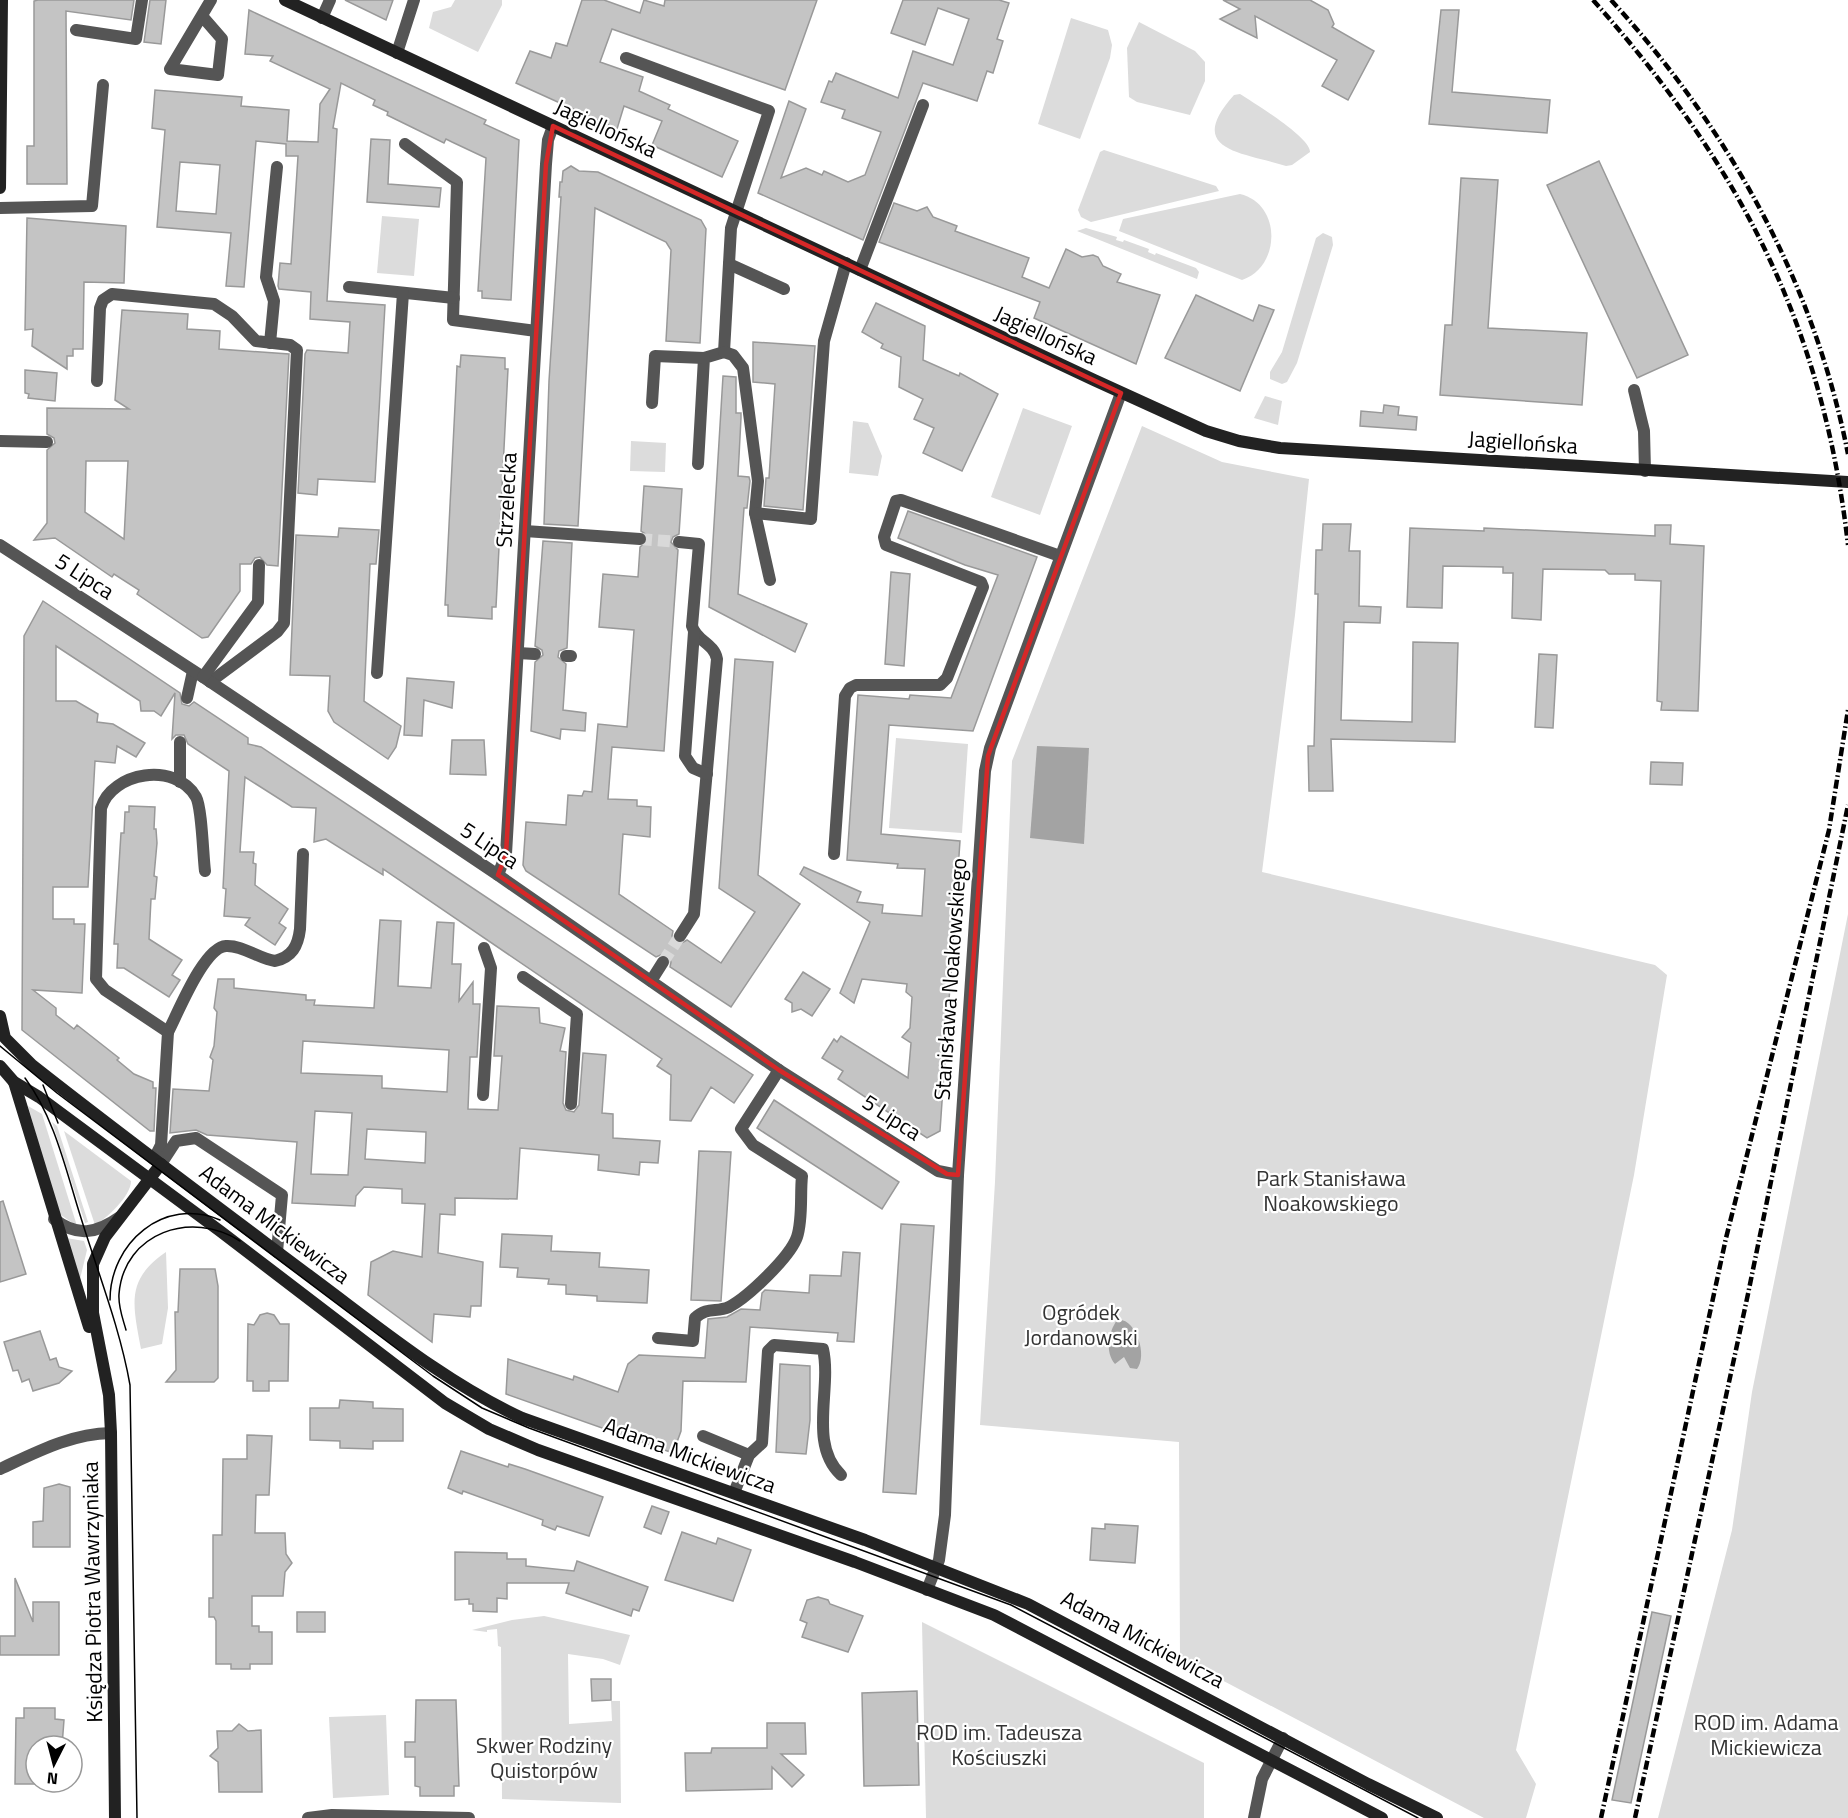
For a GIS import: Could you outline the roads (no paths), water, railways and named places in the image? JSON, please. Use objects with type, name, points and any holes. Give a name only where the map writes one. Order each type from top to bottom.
[{"type":"street","points":[[0,188],[2,0]]},
{"type":"street","points":[[76,30],[136,39],[142,0]]},
{"type":"street","points":[[202,16],[222,39],[218,75],[170,69],[211,0]]},
{"type":"street","name":"Jagiellońska","points":[[285,0],[1206,431],[1269,448],[1848,482]]},
{"type":"street","points":[[322,18],[330,0]]},
{"type":"street","points":[[397,53],[414,0]]},
{"type":"street","points":[[626,58],[769,111],[731,228],[724,352]]},
{"type":"street","points":[[0,208],[92,207],[103,85]]},
{"type":"street","points":[[860,270],[923,105]]},
{"type":"street","name":"Strzelecka","points":[[498,875],[506,854],[548,145],[554,126]]},
{"type":"street","points":[[405,144],[457,182],[453,320],[536,331]]},
{"type":"street","points":[[270,343],[274,301],[266,277],[276,167]]},
{"type":"street","points":[[755,513],[811,519],[824,340],[846,263]]},
{"type":"street","points":[[729,264],[784,289]]},
{"type":"street","points":[[349,287],[453,298]]},
{"type":"street","points":[[377,673],[403,293]]},
{"type":"street","points":[[97,381],[100,308],[103,300],[112,294],[214,304],[232,316],[253,339],[294,347],[298,355],[285,616],[277,632],[202,677]]},
{"type":"street","points":[[652,403],[655,356],[704,358],[724,352],[733,355],[742,368],[758,481],[755,513],[770,580]]},
{"type":"street","points":[[698,464],[704,358]]},
{"type":"street","points":[[1634,390],[1644,431],[1645,471]]},
{"type":"street","name":"Stanisława Noakowskiego","points":[[927,1590],[936,1567],[943,1530],[947,1488],[958,1175],[986,765],[1121,393]]},
{"type":"street","points":[[0,441],[47,442]]},
{"type":"street","points":[[834,855],[845,696],[850,688],[856,685],[940,685],[947,678],[983,587],[981,582],[886,545],[884,537],[896,501],[901,500],[1060,556]]},
{"type":"street","points":[[525,531],[640,539]]},
{"type":"street","points":[[679,542],[699,544],[685,756],[693,768],[707,774]]},
{"type":"street","name":"5 Lipca","points":[[0,545],[498,875],[779,1070],[938,1172],[958,1175]]},
{"type":"street","points":[[187,698],[258,602],[260,565]]},
{"type":"street","points":[[680,936],[694,914],[717,659],[713,649],[694,632]]},
{"type":"street","points":[[518,653],[535,654]]},
{"type":"street","points":[[180,742],[180,782]]},
{"type":"street","points":[[168,1032],[105,990],[96,979],[101,808],[108,792],[133,777],[157,776],[180,782],[197,799],[205,871]]},
{"type":"street","points":[[158,1162],[168,1032],[207,957],[218,948],[234,947],[275,962],[290,956],[298,940],[300,929],[303,854]]},
{"type":"street","points":[[483,948],[491,968],[483,1095]]},
{"type":"street","points":[[651,981],[663,962]]},
{"type":"street","points":[[523,977],[577,1014],[572,1104]]},
{"type":"street","points":[[0,1016],[0,1023]]},
{"type":"street","name":"Adama Mickiewicza","points":[[0,1023],[5,1038],[24,1059],[277,1252],[452,1379],[486,1400],[530,1421],[735,1493],[1007,1594],[1062,1620],[1382,1792],[1437,1818]]},
{"type":"street","name":"Adama Mickiewicza","points":[[0,1066],[14,1082],[39,1097],[220,1231],[445,1403],[489,1429],[538,1450],[927,1590],[1017,1626],[1382,1818]]},
{"type":"street","points":[[658,1338],[693,1341],[695,1318],[703,1310],[727,1308],[751,1292],[791,1248],[797,1236],[802,1176],[753,1145],[741,1129],[779,1070]]},
{"type":"street","name":"Księdza Piotra Wawrzyniaka","points":[[14,1082],[54,1218],[102,1366]]},
{"type":"street","points":[[158,1162],[177,1141],[196,1138],[282,1194],[277,1252]]},
{"type":"street","name":"Księdza Piotra Wawrzyniaka","points":[[115,1818],[111,1433],[109,1395],[93,1313],[92,1272],[99,1248],[150,1181],[158,1162]]},
{"type":"street","name":"Księdza Piotra Wawrzyniaka","points":[[54,1218],[65,1228],[79,1232],[109,1224],[125,1213]]},
{"type":"street","points":[[735,1493],[750,1455],[762,1443],[770,1347],[823,1349],[824,1442],[834,1467],[842,1474]]},
{"type":"street","points":[[0,1469],[66,1438],[111,1433]]},
{"type":"street","points":[[703,1436],[750,1455]]},
{"type":"street","points":[[1254,1818],[1259,1790],[1271,1759],[1283,1738]]},
{"type":"street","points":[[308,1818],[332,1815],[469,1818]]},
{"type":"tunnel","points":[[640,539],[679,542]]},
{"type":"tunnel","points":[[663,962],[680,936]]},
{"type":"tram line","points":[[0,1046],[57,1093],[433,1376],[482,1408],[529,1428],[1011,1605],[1418,1818]]},
{"type":"tram line","points":[[25,1078],[44,1110],[59,1145],[115,1322],[130,1385],[137,1818]]},
{"type":"tram line","points":[[43,1085],[58,1123]]},
{"type":"tram line","points":[[110,1300],[112,1279],[119,1260],[130,1243],[144,1230],[161,1220],[179,1214],[199,1214],[220,1220]]},
{"type":"tram line","points":[[126,1330],[119,1299],[124,1273],[133,1255],[147,1242],[163,1233],[182,1228],[202,1227],[221,1232],[240,1241]]},
{"type":"railway","points":[[1593,0],[1645,61],[1691,123],[1731,187],[1766,252],[1795,319],[1818,390],[1836,465],[1848,545]]},
{"type":"railway","points":[[1611,0],[1654,49],[1693,101],[1729,155],[1761,211],[1789,269],[1813,329],[1833,390],[1848,454]]},
{"type":"railway","points":[[1601,1818],[1726,1238],[1829,830],[1848,710]]},
{"type":"railway","points":[[1635,1818],[1748,1294],[1848,805]]},
{"type":"park label","name":"Park Stanisława Noakowskiego","points":[[1331,1190]]},
{"type":"park label","name":"Ogródek Jordanowski","points":[[1081,1324]]},
{"type":"park label","name":"ROD im. Adama Mickiewicza","points":[[1766,1734]]},
{"type":"park label","name":"ROD im. Tadeusza Kościuszki","points":[[999,1745]]},
{"type":"park label","name":"Skwer Rodziny Quistorpów","points":[[544,1758]]}]
